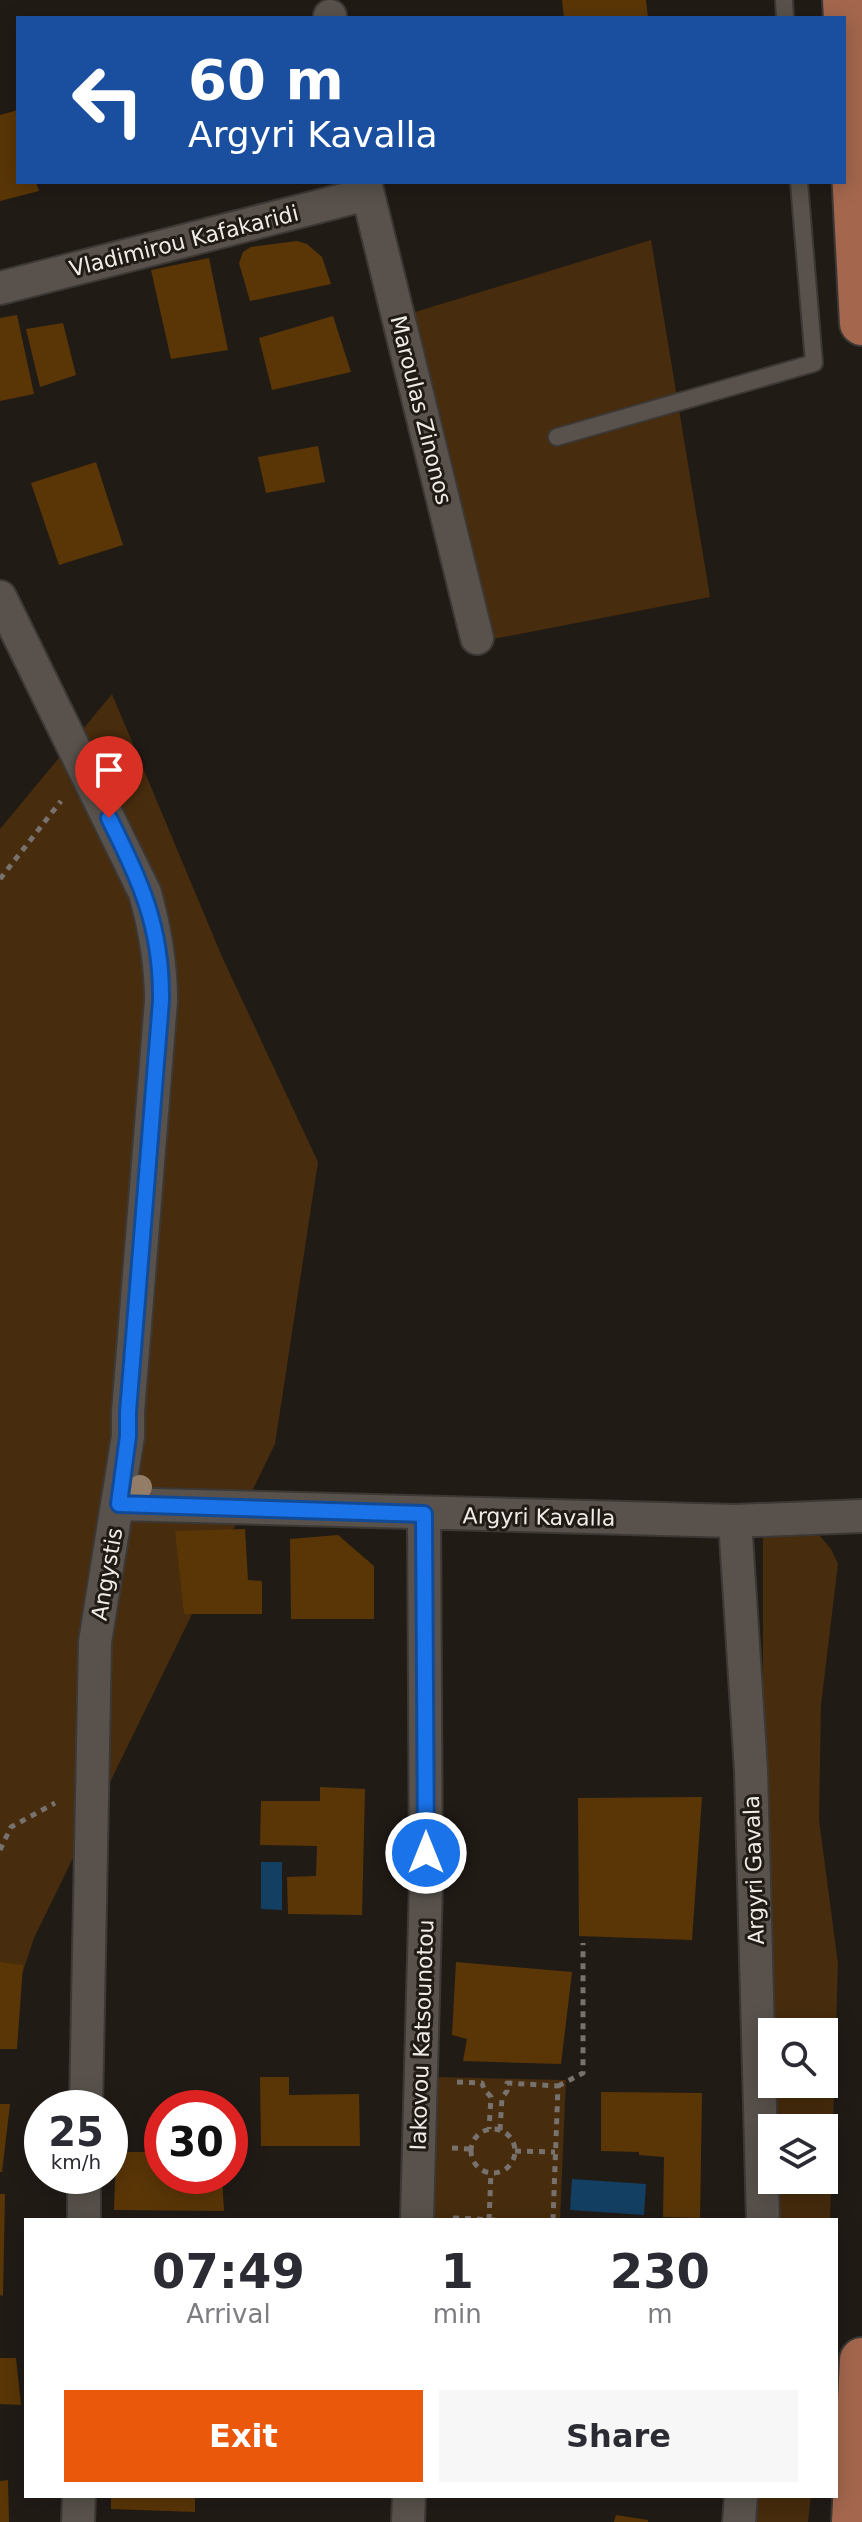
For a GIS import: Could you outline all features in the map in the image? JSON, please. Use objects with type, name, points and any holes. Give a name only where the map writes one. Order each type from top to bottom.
[{"type":"main road","points":[[846,19],[862,323]]},
{"type":"main road","points":[[854,2522],[862,2360]]},
{"type":"street","name":"Vladimirou Kafakaridi","points":[[0,288],[366,188]]},
{"type":"street","name":"Maroulas Zinonos","points":[[366,188],[477,638]]},
{"type":"street","name":"Angystis","points":[[0,597],[145,893],[155,927],[161,969],[128,1436],[95,1642],[86,2090]]},
{"type":"street","name":"Argyri Kavalla","points":[[119,1504],[735,1521],[862,1516]]},
{"type":"street","name":"Iakovou Katsounotou","points":[[417,2218],[426,1883],[424,1514]]},
{"type":"street","name":"Argyri Gavala","points":[[735,1521],[751,1770],[763,2218]]},
{"type":"street","points":[[84,2194],[84,2218]]},
{"type":"street","points":[[78,2522],[79,2498]]},
{"type":"street","points":[[408,2522],[409,2498]]},
{"type":"street","points":[[739,2522],[741,2498]]},
{"type":"lane","points":[[557,437],[814,363],[799,184]]},
{"type":"path","points":[[0,879],[86,769]]},
{"type":"path","points":[[0,1850],[11,1827],[91,1784]]},
{"type":"path","points":[[500,2130],[502,2098],[507,2091],[507,2083],[558,2086],[583,2073],[583,1943]]},
{"type":"path","points":[[553,2218],[558,2086]]},
{"type":"path","points":[[489,2129],[491,2097],[502,2098]]},
{"type":"path","points":[[489,2129],[500,2130],[510,2136],[515,2151],[505,2169],[491,2173],[478,2167],[470,2153],[474,2138],[489,2129]]},
{"type":"path","points":[[515,2151],[555,2152]]},
{"type":"path","points":[[489,2218],[491,2173]]},
{"type":"shaded area","points":[[651,240],[710,597],[488,640],[412,313]]},
{"type":"shaded area","points":[[112,694],[223,959],[318,1162],[275,1444],[34,1938],[0,2041],[0,829]]},
{"type":"shaded area","points":[[800,1533],[820,1536],[838,1564],[821,1705],[819,1820],[838,1964],[836,2018],[772,2018],[763,1765],[763,1536]]},
{"type":"shaded area","points":[[437,2077],[566,2080],[560,2218],[432,2218]]},
{"type":"shaded area","points":[[773,2098],[834,2098],[833,2114],[774,2114]]},
{"type":"shaded area","points":[[776,2194],[831,2194],[830,2218],[777,2218]]},
{"type":"shaded area","points":[[750,2498],[811,2498],[808,2522],[748,2522]]},
{"type":"water","points":[[261,1862],[282,1862],[282,1910],[261,1909]]},
{"type":"water","points":[[572,2179],[646,2184],[644,2215],[570,2210]]},
{"type":"building","points":[[562,0],[646,0],[648,16],[564,16]]},
{"type":"building","points":[[16,111],[16,184],[37,184],[39,191],[0,201],[0,115]]},
{"type":"building","points":[[297,241],[307,244],[322,257],[331,284],[250,301],[239,263],[243,252],[251,247]]},
{"type":"building","points":[[209,258],[228,350],[171,359],[151,270]]},
{"type":"building","points":[[17,315],[34,394],[0,401],[0,318]]},
{"type":"building","points":[[333,316],[351,372],[272,390],[259,338]]},
{"type":"building","points":[[63,323],[76,375],[40,387],[26,329]]},
{"type":"building","points":[[318,446],[325,482],[266,493],[258,457]]},
{"type":"building","points":[[96,462],[123,545],[59,565],[31,483]]},
{"type":"building","points":[[245,1529],[248,1580],[262,1581],[262,1614],[184,1614],[175,1531]]},
{"type":"building","points":[[338,1535],[374,1566],[374,1619],[291,1619],[290,1539]]},
{"type":"building","points":[[320,1787],[365,1789],[362,1915],[288,1914],[287,1877],[316,1876],[317,1846],[260,1845],[261,1801],[320,1801]]},
{"type":"building","points":[[702,1797],[692,1940],[579,1936],[578,1798]]},
{"type":"building","points":[[0,1962],[23,1965],[17,2049],[0,2049]]},
{"type":"building","points":[[456,1962],[572,1972],[561,2064],[463,2061],[467,2039],[452,2035]]},
{"type":"building","points":[[260,2077],[289,2077],[289,2095],[359,2094],[360,2146],[261,2146]]},
{"type":"building","points":[[601,2092],[702,2093],[700,2218],[663,2217],[664,2157],[639,2155],[639,2152],[601,2151]]},
{"type":"building","points":[[0,2104],[10,2104],[2,2172],[0,2172]]},
{"type":"building","points":[[128,2152],[144,2152],[144,2194],[223,2194],[224,2211],[114,2210],[115,2194],[128,2194]]},
{"type":"building","points":[[0,2194],[5,2194],[3,2296],[0,2295]]},
{"type":"building","points":[[0,2358],[16,2358],[21,2405],[0,2404]]},
{"type":"building","points":[[8,2480],[9,2522],[0,2522],[0,2481]]},
{"type":"building","points":[[111,2498],[195,2498],[195,2512],[111,2509]]},
{"type":"building","points":[[616,2515],[648,2520],[648,2522],[614,2522]]},
{"type":"route","points":[[109,818],[145,893],[155,927],[161,969],[128,1436],[119,1504],[424,1514],[426,1853]]}]
